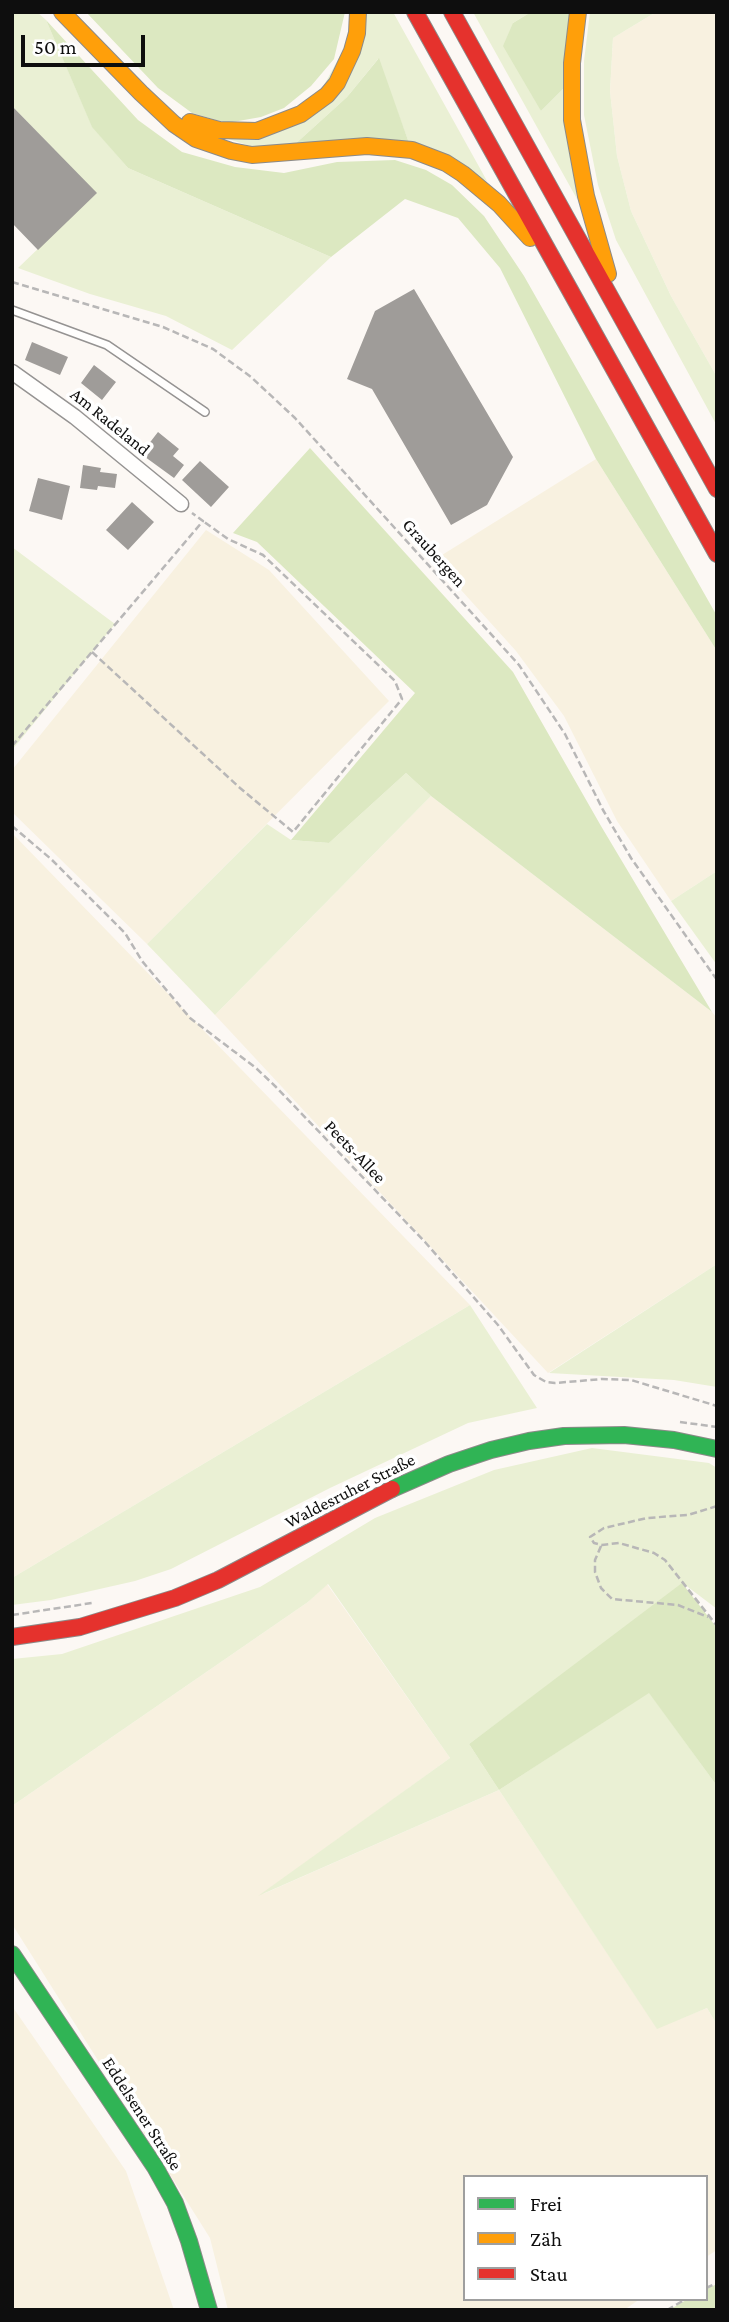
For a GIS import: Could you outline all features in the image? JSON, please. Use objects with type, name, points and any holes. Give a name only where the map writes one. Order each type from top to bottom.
[{"type":"main road","points":[[62,12],[141,93],[174,124],[196,139],[252,155],[367,146],[402,148],[432,156],[446,163],[499,204],[556,266]]},
{"type":"main road","points":[[160,109],[206,127],[230,131],[257,131],[289,120],[315,104],[337,83],[352,51],[358,12]]},
{"type":"main road","points":[[415,12],[717,554]]},
{"type":"main road","points":[[452,12],[717,489]]},
{"type":"main road","points":[[578,12],[572,63],[572,120],[586,196],[618,312]]},
{"type":"main road","name":"Waldesruher Straße","points":[[12,1637],[80,1627],[175,1598],[218,1580],[401,1485],[449,1464],[504,1447],[564,1436],[624,1435],[674,1440],[717,1449]]},
{"type":"main road","name":"Eddelsener Straße","points":[[12,1954],[155,2167],[175,2203],[209,2310]]},
{"type":"street","name":"Am Radeland","points":[[12,372],[75,417],[181,504]]},
{"type":"lane","points":[[12,310],[107,345],[205,412]]},
{"type":"path","name":"Graubergen","points":[[12,282],[163,327],[213,349],[251,377],[295,418],[519,665],[565,734],[603,810],[631,858],[717,980]]},
{"type":"path","points":[[92,652],[240,788],[293,832],[402,699],[395,681],[263,555],[228,539],[181,504]]},
{"type":"path","points":[[12,746],[203,521]]},
{"type":"path","name":"Peets-Allee","points":[[12,826],[51,859],[125,933],[142,961],[190,1018],[256,1068],[276,1087],[425,1242],[498,1325],[534,1375],[546,1382],[555,1383],[602,1379],[631,1380],[717,1406]]},
{"type":"path","points":[[717,1506],[688,1515],[647,1518],[604,1528],[590,1536],[594,1543],[619,1543],[654,1553],[665,1560],[717,1626]]},
{"type":"path","points":[[602,1545],[595,1572],[601,1588],[612,1599],[678,1605],[711,1618]]},
{"type":"path","points":[[667,2310],[683,2301]]},
{"type":"shaded area","points":[[656,12],[717,12],[717,377],[671,296],[631,211],[617,156],[610,91],[613,38]]},
{"type":"shaded area","points":[[596,459],[717,651],[717,871],[671,901],[617,821],[564,716],[516,651],[434,560]]},
{"type":"shaded area","points":[[206,530],[269,570],[389,701],[147,944],[12,812],[12,770]]},
{"type":"shaded area","points":[[431,796],[717,1018],[717,1264],[548,1373],[215,1015]]},
{"type":"shaded area","points":[[12,833],[470,1305],[12,1578]]},
{"type":"shaded area","points":[[327,1584],[450,1758],[263,1894],[499,1790],[657,2028],[707,2008],[717,2025],[717,2250],[708,2256],[708,2175],[463,2175],[463,2301],[637,2301],[624,2310],[228,2310],[210,2238],[12,1924],[12,1806],[308,1602]]},
{"type":"shaded area","points":[[12,2006],[126,2171],[174,2310],[12,2310]]},
{"type":"green space","points":[[12,12],[37,12],[46,20],[92,126],[128,168],[331,257],[232,350],[166,316],[90,294],[18,268],[96,193],[12,106]]},
{"type":"green space","points":[[86,12],[345,12],[334,59],[311,86],[284,108],[261,117],[227,123],[192,113],[158,88]]},
{"type":"green space","points":[[364,12],[393,12],[487,181],[409,143],[378,59],[347,97],[293,146],[260,149],[206,132],[306,118]]},
{"type":"green space","points":[[473,12],[531,12],[513,23],[541,111],[566,86],[577,199]]},
{"type":"green space","points":[[531,12],[570,12],[566,86],[541,111],[503,46],[513,23]]},
{"type":"green space","points":[[590,12],[656,12],[613,38],[610,91],[617,156],[631,211],[671,296],[717,377],[717,426],[616,240],[598,185],[584,115],[584,61]]},
{"type":"green space","points":[[46,20],[138,120],[182,152],[235,167],[284,173],[337,162],[395,160],[426,170],[452,185],[484,216],[524,276],[717,616],[717,651],[596,459],[500,268],[458,218],[405,199],[331,257],[128,168],[92,127]]},
{"type":"green space","points":[[379,58],[409,143],[293,146],[347,97]]},
{"type":"green space","points":[[310,448],[513,672],[712,1012],[431,796],[406,773],[329,843],[291,840],[415,693],[257,542],[233,533]]},
{"type":"green space","points":[[12,547],[115,624],[12,750]]},
{"type":"green space","points":[[406,773],[431,796],[215,1015],[147,944],[267,824],[291,840],[329,843]]},
{"type":"green space","points":[[717,871],[717,965],[671,901]]},
{"type":"green space","points":[[717,1264],[717,1387],[674,1380],[549,1373]]},
{"type":"green space","points":[[470,1305],[537,1408],[468,1423],[330,1488],[171,1569],[135,1581],[51,1600],[12,1605],[12,1578]]},
{"type":"green space","points":[[592,1448],[709,1463],[717,1468],[717,1609],[684,1584],[469,1744],[499,1790],[258,1896],[450,1758],[328,1584],[308,1602],[12,1806],[12,1659],[62,1654],[260,1587],[375,1518],[494,1470]]},
{"type":"green space","points":[[682,1583],[717,1628],[717,1786],[649,1693],[499,1790],[469,1744]]},
{"type":"green space","points":[[649,1692],[717,1786],[717,2025],[707,2008],[657,2029],[499,1790]]},
{"type":"green space","points":[[717,2284],[717,2310],[669,2310],[685,2301],[708,2301],[708,2288]]},
{"type":"building","points":[[12,106],[97,193],[38,250],[12,223]]},
{"type":"building","points":[[414,289],[513,457],[487,505],[451,525],[372,389],[347,379],[375,311]]},
{"type":"building","points":[[32,342],[68,357],[60,375],[25,360]]},
{"type":"building","points":[[94,365],[116,382],[102,400],[81,383]]},
{"type":"building","points":[[158,432],[179,449],[173,456],[184,465],[174,478],[141,454]]},
{"type":"building","points":[[200,461],[229,487],[211,507],[182,480]]},
{"type":"building","points":[[83,465],[101,468],[100,472],[117,474],[115,488],[80,488]]},
{"type":"building","points":[[38,478],[70,486],[62,520],[29,511]]},
{"type":"building","points":[[132,502],[154,522],[128,550],[106,530]]},
{"type":"traffic: fast","points":[[392,1489],[449,1464],[491,1450],[564,1436],[624,1435],[674,1440],[717,1449]]},
{"type":"traffic: fast","points":[[12,1954],[155,2167],[175,2203],[209,2310]]},
{"type":"traffic: slow","points":[[62,12],[141,93],[174,124],[196,139],[252,155],[367,146],[412,150],[446,163],[463,174],[499,204],[530,238]]},
{"type":"traffic: slow","points":[[190,122],[219,130],[257,131],[301,114],[327,95],[337,83],[352,51],[357,33],[358,12]]},
{"type":"traffic: slow","points":[[578,12],[572,63],[572,120],[586,196],[608,274]]},
{"type":"traffic: jam","points":[[415,12],[717,554]]},
{"type":"traffic: jam","points":[[452,12],[717,489]]},
{"type":"traffic: jam","points":[[12,1637],[80,1627],[175,1598],[218,1580],[392,1489]]}]
